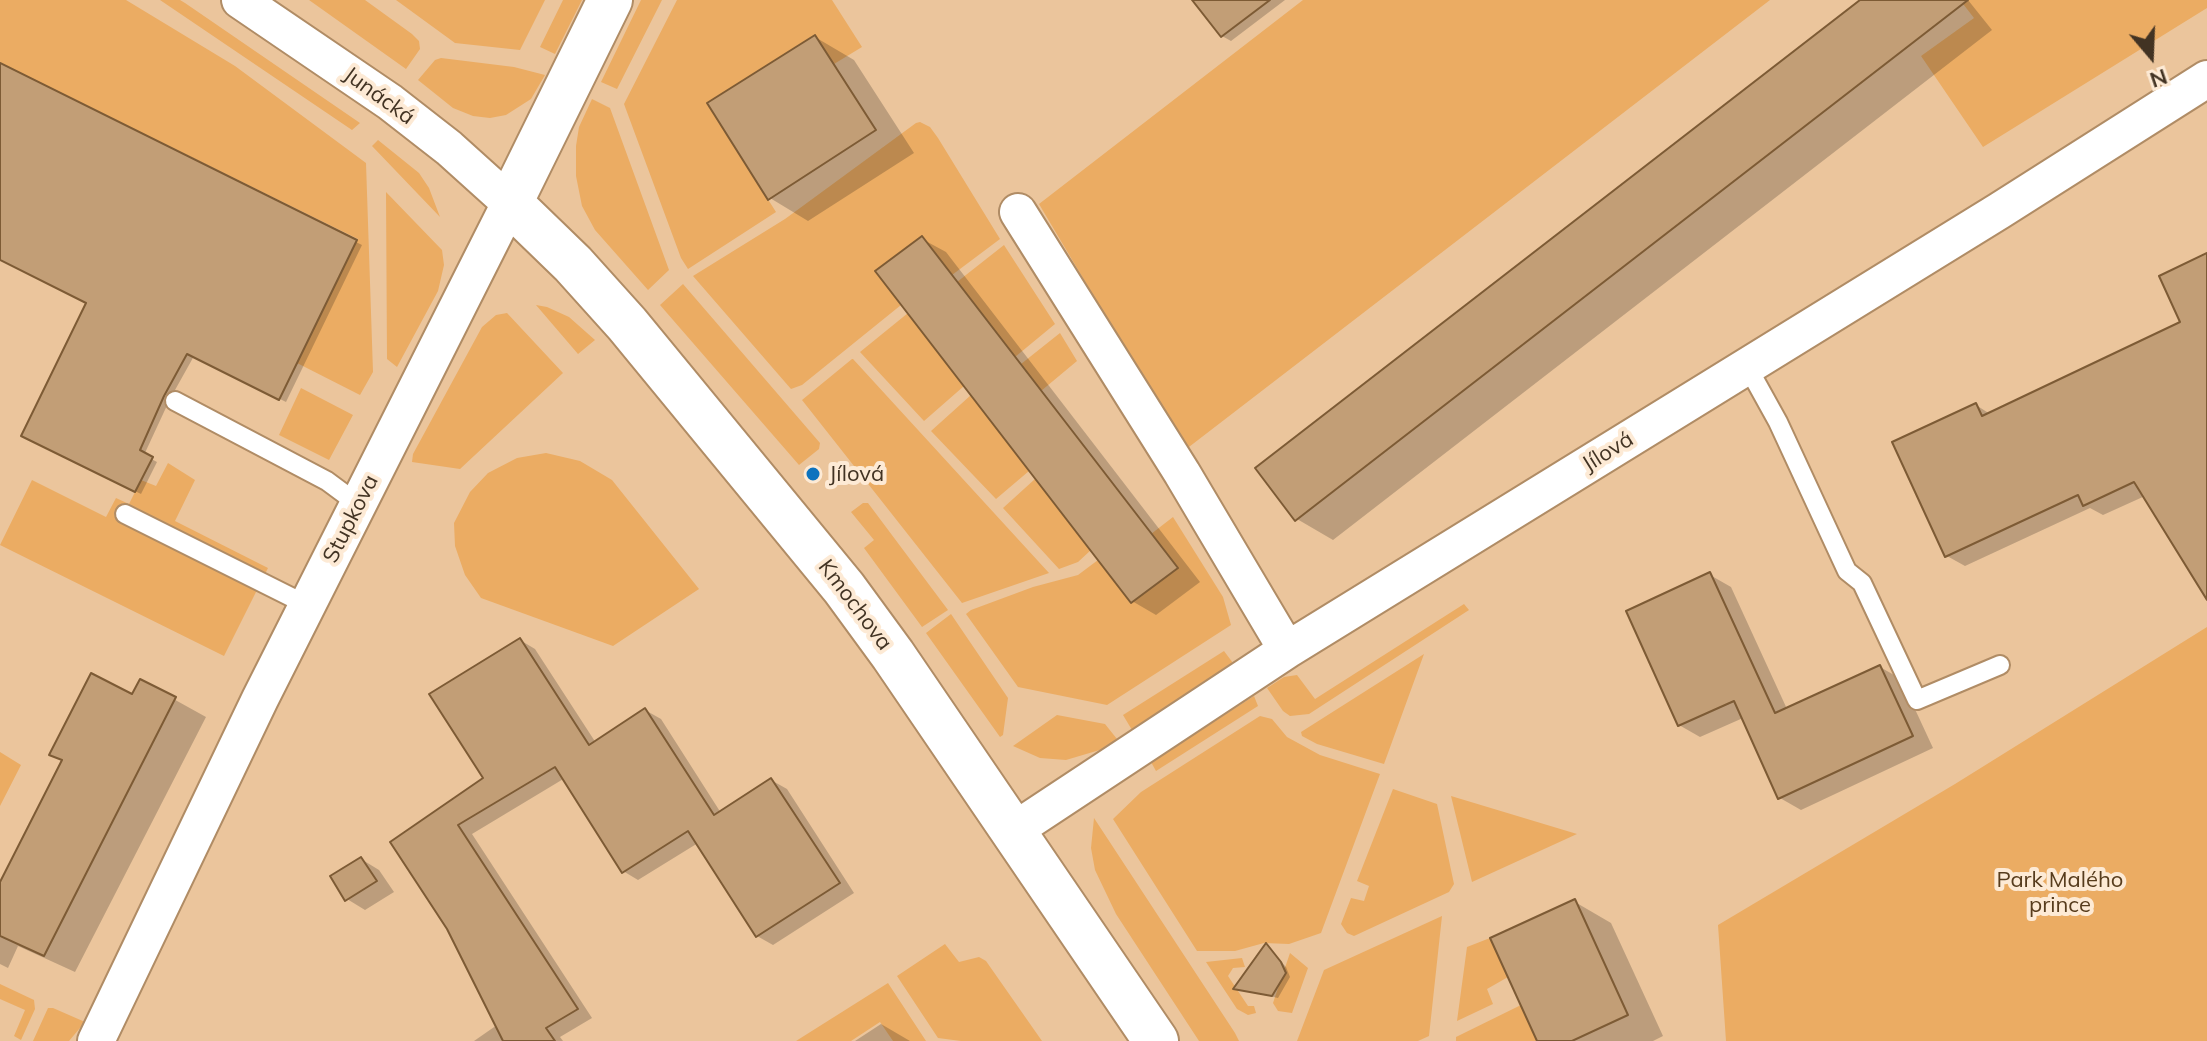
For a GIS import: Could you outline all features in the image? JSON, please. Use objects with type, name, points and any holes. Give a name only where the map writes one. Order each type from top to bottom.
[{"type":"street","name":"Junácká","points":[[240,0],[390,102],[449,148],[510,203]]},
{"type":"street","name":"Stupkova","points":[[96,1041],[307,605],[610,0]]},
{"type":"street","name":"Jílová","points":[[1013,831],[1287,650],[2207,79]]},
{"type":"street","name":"Kmochova","points":[[510,203],[573,264],[627,324],[844,588],[1156,1041]]},
{"type":"street","points":[[1018,212],[1182,473],[1287,650]]},
{"type":"lane","points":[[1747,366],[1778,422],[1847,571],[1862,583],[1917,700],[2000,665]]},
{"type":"lane","points":[[175,401],[327,481],[358,504]]},
{"type":"lane","points":[[125,514],[307,605]]},
{"type":"green space","points":[[0,0],[126,0],[235,66],[366,163],[373,372],[360,395],[297,363],[358,239],[0,63]]},
{"type":"green space","points":[[160,0],[185,3],[360,123],[352,130]]},
{"type":"green space","points":[[309,0],[365,0],[412,34],[419,41],[420,49],[406,69]]},
{"type":"green space","points":[[396,0],[545,0],[520,50],[455,43]]},
{"type":"green space","points":[[563,0],[582,0],[555,54],[540,47]]},
{"type":"green space","points":[[641,0],[662,0],[617,89],[601,82]]},
{"type":"green space","points":[[677,0],[832,0],[862,47],[834,64],[814,35],[707,103],[776,212],[688,269],[681,258],[624,104]]},
{"type":"green space","points":[[1303,0],[1770,0],[1185,450],[1039,204]]},
{"type":"green space","points":[[1960,0],[2207,0],[2207,8],[1983,147],[1921,56],[1974,18]]},
{"type":"green space","points":[[441,58],[514,67],[545,75],[531,99],[506,115],[490,118],[473,116],[453,108],[418,80],[435,60]]},
{"type":"green space","points":[[592,99],[610,108],[669,270],[648,290],[595,230],[582,206],[576,176],[576,146],[579,127]]},
{"type":"green space","points":[[920,122],[930,127],[938,138],[1000,239],[952,275],[875,271],[901,305],[802,385],[791,389],[693,276],[785,219]]},
{"type":"green space","points":[[378,140],[419,173],[429,188],[440,217],[372,146]]},
{"type":"green space","points":[[386,192],[442,250],[444,265],[438,291],[397,367],[387,359]]},
{"type":"green space","points":[[1004,245],[1055,324],[1015,357],[957,282]]},
{"type":"green space","points":[[683,284],[820,443],[819,449],[799,465],[660,305]]},
{"type":"green space","points":[[536,305],[569,317],[595,340],[578,354]]},
{"type":"green space","points":[[507,313],[563,373],[460,469],[412,462],[413,454],[482,327],[496,315]]},
{"type":"green space","points":[[908,313],[964,386],[924,421],[860,352]]},
{"type":"green space","points":[[1060,333],[1077,361],[1041,391],[1021,364]]},
{"type":"green space","points":[[852,359],[1049,573],[962,603],[802,400]]},
{"type":"green space","points":[[301,388],[353,415],[329,460],[279,435]]},
{"type":"green space","points":[[971,395],[1029,471],[996,499],[931,431]]},
{"type":"green space","points":[[546,453],[580,461],[612,480],[699,589],[613,646],[481,598],[465,575],[455,546],[454,523],[470,492],[488,473],[517,458]]},
{"type":"green space","points":[[168,463],[195,480],[175,521],[268,568],[224,656],[0,545],[32,480],[106,517],[116,498],[129,504],[141,480],[156,486]]},
{"type":"green space","points":[[1035,479],[1091,550],[1078,562],[1059,569],[1003,508]]},
{"type":"green space","points":[[868,503],[948,610],[922,627],[864,548],[874,540],[851,512]]},
{"type":"green space","points":[[1173,517],[1223,597],[1231,625],[1107,705],[1018,687],[966,614],[1033,587],[1078,575],[1098,560],[1151,534]]},
{"type":"green space","points":[[1464,604],[1469,610],[1309,714],[1290,716],[1267,688],[1284,677],[1297,675],[1315,699]]},
{"type":"green space","points":[[951,614],[1008,698],[1003,735],[1000,737],[926,633]]},
{"type":"green space","name":"Park Malého prince","points":[[2207,627],[2207,1041],[1726,1041],[1718,925],[1955,784]]},
{"type":"green space","points":[[1224,651],[1233,663],[1132,730],[1123,715]]},
{"type":"green space","points":[[1424,654],[1384,764],[1317,744],[1302,736],[1301,732]]},
{"type":"green space","points":[[1254,696],[1258,706],[1156,771],[1151,762]]},
{"type":"green space","points":[[1057,715],[1105,724],[1117,739],[1103,749],[1066,760],[1040,758],[1013,746]]},
{"type":"green space","points":[[1260,716],[1272,719],[1287,737],[1320,755],[1380,774],[1321,933],[1289,944],[1264,943],[1235,951],[1197,951],[1113,819],[1141,792]]},
{"type":"green space","points":[[0,752],[21,765],[0,806]]},
{"type":"green space","points":[[1393,789],[1437,804],[1454,884],[1449,892],[1354,936],[1347,933],[1341,924],[1351,898],[1364,901],[1369,886],[1357,881]]},
{"type":"green space","points":[[1451,796],[1577,834],[1472,882]]},
{"type":"green space","points":[[1094,818],[1239,1041],[1199,1041],[1116,914],[1095,870],[1091,848]]},
{"type":"green space","points":[[1442,916],[1429,1036],[1418,1041],[1297,1041],[1324,970]]},
{"type":"green space","points":[[1490,938],[1508,977],[1487,989],[1493,1004],[1457,1021],[1467,947]]},
{"type":"green space","points":[[945,944],[959,962],[979,957],[986,961],[1042,1041],[938,1038],[897,976]]},
{"type":"green space","points":[[1290,953],[1308,968],[1292,1013],[1278,1011],[1273,1003]]},
{"type":"green space","points":[[1242,958],[1245,967],[1233,968],[1228,976],[1248,1006],[1254,1006],[1256,1013],[1248,1015],[1237,1009],[1206,962]]},
{"type":"green space","points":[[888,983],[926,1041],[893,1041],[880,1022],[851,1041],[796,1041]]},
{"type":"green space","points":[[0,984],[34,1000],[35,1009],[21,1040],[14,1036],[25,1010],[0,999]]},
{"type":"green space","points":[[1521,1005],[1537,1041],[1456,1041],[1456,1037]]},
{"type":"green space","points":[[48,1008],[85,1022],[69,1041],[33,1041]]},
{"type":"building","points":[[1192,0],[1270,0],[1221,37]]},
{"type":"building","points":[[1860,0],[1968,0],[1295,521],[1255,468]]},
{"type":"building","points":[[815,35],[876,130],[768,200],[707,103]]},
{"type":"building","points":[[0,63],[357,240],[279,400],[187,354],[140,450],[153,457],[135,492],[21,436],[86,303],[0,260]]},
{"type":"building","points":[[922,236],[1178,568],[1131,603],[875,271]]},
{"type":"building","points":[[2207,253],[2207,600],[2134,482],[2083,506],[2078,495],[1945,557],[1892,442],[1976,403],[1982,416],[2180,322],[2159,276]]},
{"type":"building","points":[[1710,572],[1775,713],[1880,665],[1913,736],[1778,799],[1734,701],[1678,726],[1626,611]]},
{"type":"building","points":[[520,638],[589,745],[645,708],[714,815],[771,778],[840,883],[756,937],[688,831],[622,873],[555,767],[458,825],[578,1009],[546,1028],[555,1041],[503,1041],[447,929],[390,842],[483,778],[429,694]]},
{"type":"building","points":[[91,673],[132,694],[140,679],[176,697],[44,956],[0,936],[0,882],[62,760],[49,755]]},
{"type":"building","points":[[361,857],[377,881],[345,901],[330,876]]},
{"type":"building","points":[[1575,899],[1628,1015],[1572,1041],[1537,1041],[1490,938]]},
{"type":"building","points":[[1266,943],[1286,973],[1272,996],[1233,989]]},
{"type":"place","name":"Jílová","points":[[813,474]]}]
